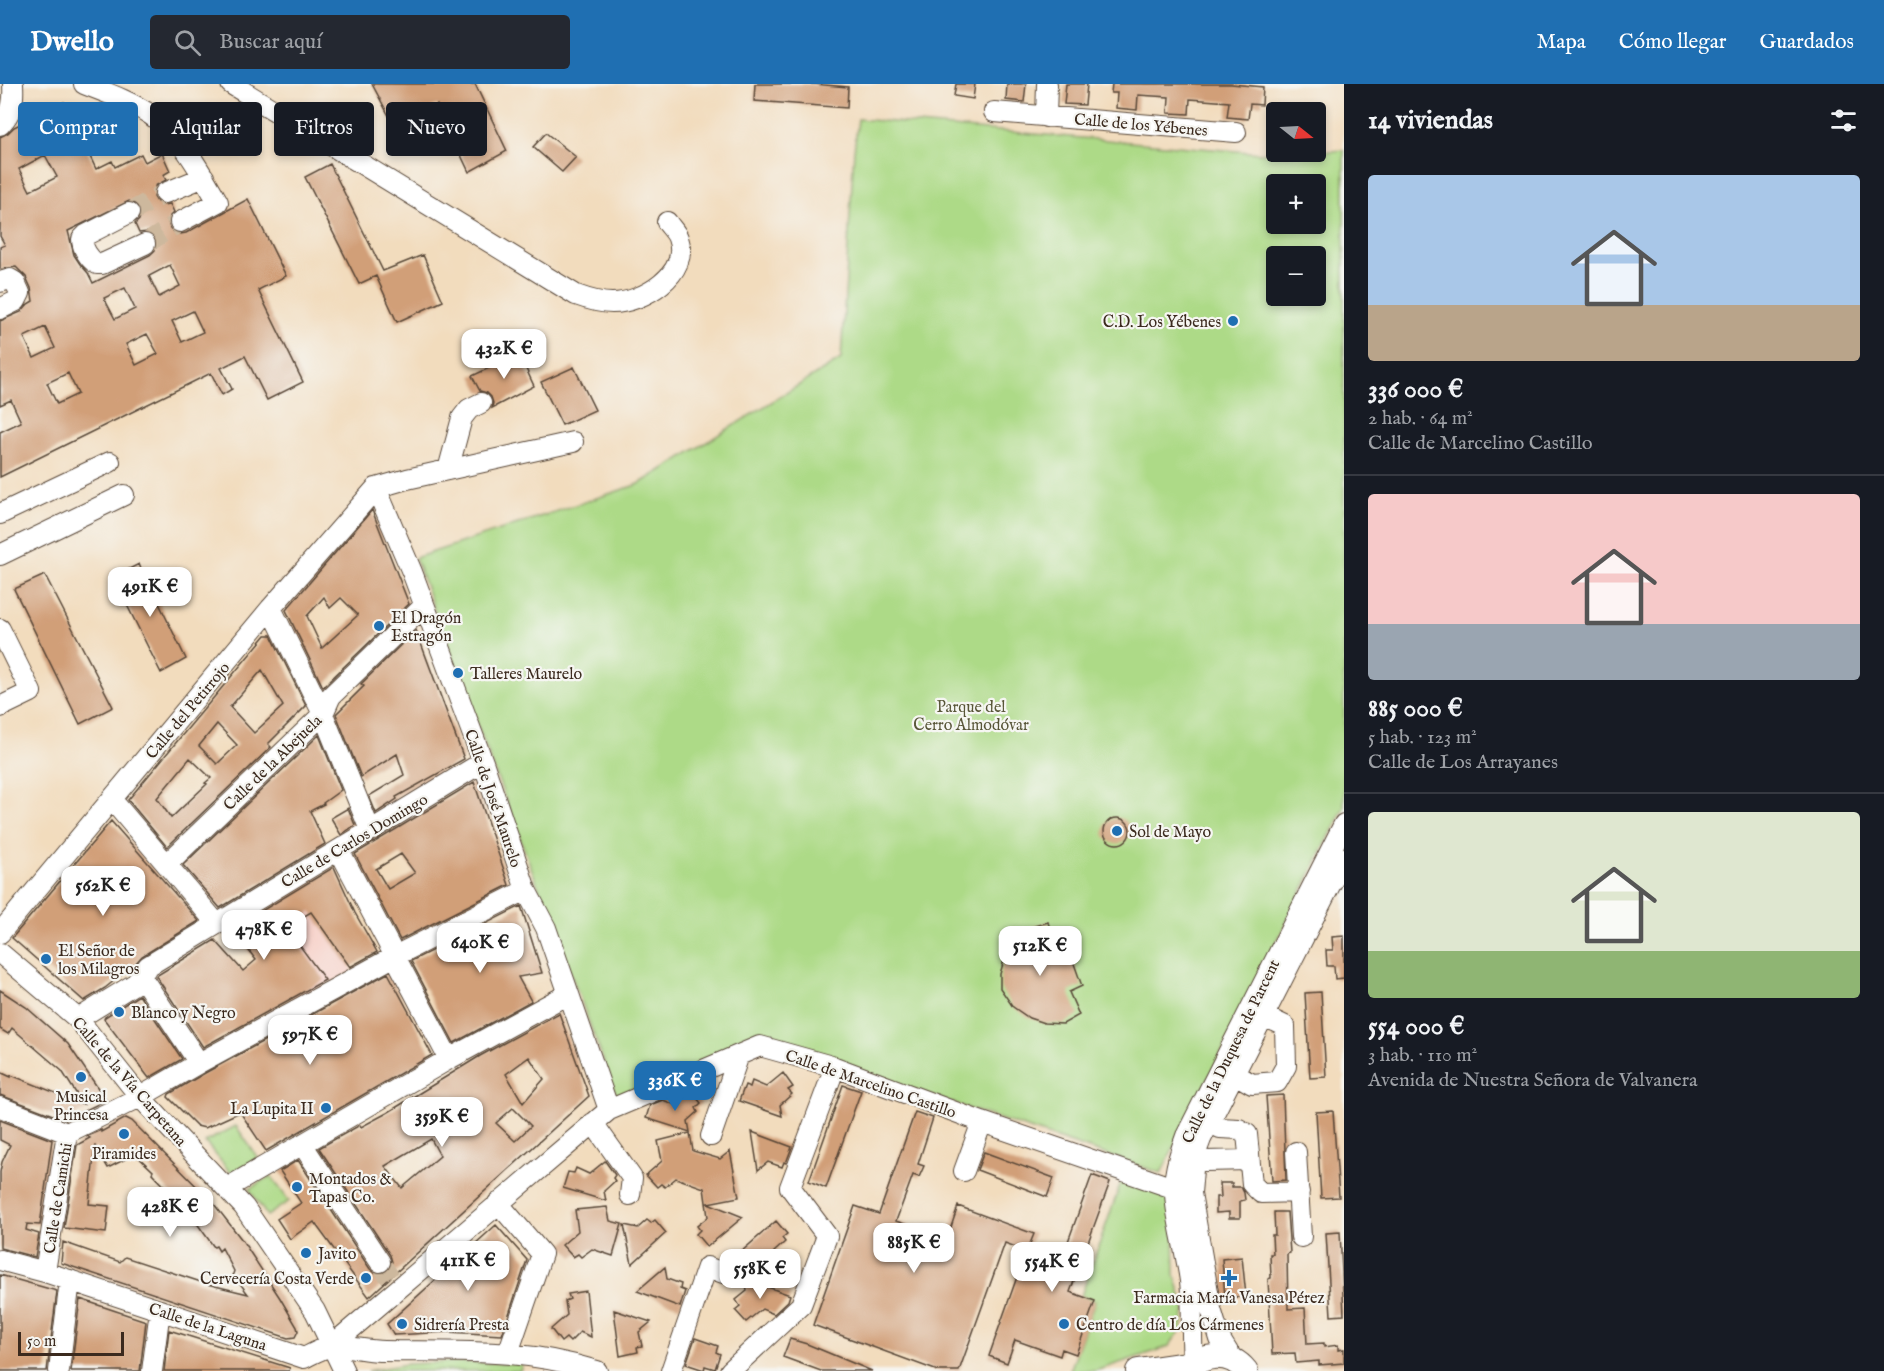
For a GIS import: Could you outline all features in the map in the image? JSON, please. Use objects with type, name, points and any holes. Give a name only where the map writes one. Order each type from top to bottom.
[{"type":"main road","points":[[1138,1371],[1190,1367],[1206,1357],[1220,1356],[1240,1365]]},
{"type":"street","points":[[0,125],[14,101],[13,84]]},
{"type":"street","points":[[84,84],[120,98],[152,116],[181,143],[218,202],[180,222]]},
{"type":"street","points":[[231,84],[576,295],[590,300],[613,303],[632,299],[652,291],[667,279],[680,251],[677,237],[667,222]]},
{"type":"street","points":[[1046,117],[1047,84]]},
{"type":"street","name":"Calle de los Yébenes","points":[[994,112],[1236,132]]},
{"type":"street","points":[[165,193],[204,177]]},
{"type":"street","points":[[129,213],[86,235],[82,239],[82,245],[91,261],[102,264],[145,244]]},
{"type":"street","points":[[0,282],[10,279],[15,282],[20,293],[16,301],[0,309]]},
{"type":"street","points":[[448,470],[462,418],[469,409],[481,403]]},
{"type":"street","points":[[376,488],[573,442]]},
{"type":"street","points":[[0,514],[110,462]]},
{"type":"street","name":"Calle de José Maurelo","points":[[376,488],[483,762],[526,890],[546,928],[609,1110]]},
{"type":"street","name":"Calle del Petirrojo","points":[[0,933],[271,608],[376,488]]},
{"type":"street","points":[[0,555],[124,495]]},
{"type":"street","name":"Calle de la Abejuela","points":[[166,864],[323,714],[331,696],[424,606]]},
{"type":"street","points":[[271,608],[323,714],[370,830]]},
{"type":"street","points":[[0,629],[31,692],[0,707]]},
{"type":"street","name":"Calle de Carlos Domingo","points":[[78,1018],[136,983],[148,966],[483,762]]},
{"type":"street","points":[[112,800],[217,924]]},
{"type":"street","name":"Calle de la Duquesa de Parcent","points":[[1190,1367],[1193,1310],[1176,1189],[1178,1157],[1186,1136],[1344,824]]},
{"type":"street","points":[[339,850],[449,1059]]},
{"type":"street","name":"Calle de la Duquesa de Parcent","points":[[1240,1365],[1220,1339],[1208,1295],[1191,1193],[1194,1158],[1344,858]]},
{"type":"street","name":"Calle de Camichi","points":[[45,1272],[67,1133],[140,1097],[395,956],[526,890]]},
{"type":"street","name":"Calle de la Vía Carpetana","points":[[0,953],[78,1018],[140,1097],[244,1207],[315,1311],[344,1371]]},
{"type":"street","points":[[141,976],[198,1063]]},
{"type":"street","points":[[227,1188],[449,1059],[568,994]]},
{"type":"street","points":[[1235,1074],[1252,1084],[1277,1082],[1286,1066],[1285,1026],[1264,1016]]},
{"type":"street","name":"Calle de Marcelino Castillo","points":[[331,1346],[389,1276],[498,1203],[609,1110],[760,1046],[835,1067],[982,1122],[1176,1189]]},
{"type":"street","points":[[711,1136],[739,1055]]},
{"type":"street","points":[[730,1371],[801,1305],[827,1236],[790,1187],[835,1067]]},
{"type":"street","points":[[0,1107],[67,1133]]},
{"type":"street","points":[[964,1171],[982,1122]]},
{"type":"street","points":[[1210,1122],[1220,1128],[1239,1129],[1247,1134],[1252,1184],[1261,1193],[1299,1192]]},
{"type":"street","points":[[593,1124],[632,1178],[630,1195]]},
{"type":"street","points":[[302,1144],[389,1276]]},
{"type":"street","points":[[1296,1152],[1300,1237]]},
{"type":"street","points":[[1194,1158],[1205,1161],[1250,1160]]},
{"type":"street","points":[[498,1203],[542,1254],[508,1353]]},
{"type":"street","name":"Calle de la Laguna","points":[[0,1260],[45,1272],[160,1310],[302,1364],[331,1346],[381,1351],[508,1353],[569,1362],[597,1371]]},
{"type":"street","points":[[671,1371],[707,1267],[723,1273]]},
{"type":"street","points":[[59,1371],[70,1280]]},
{"type":"street","points":[[152,1371],[160,1310]]},
{"type":"shaded area","points":[[315,906],[323,928],[353,971],[296,1001],[267,960],[272,957],[248,918],[262,909],[276,931],[284,929]]},
{"type":"green space","name":"Parque del Cerro Almodóvar","points":[[858,119],[1266,153],[1266,162],[1326,162],[1326,152],[1344,150],[1344,807],[1161,1173],[759,1038],[619,1102],[415,558],[639,484],[841,359]]},
{"type":"green space","points":[[236,1126],[258,1158],[231,1173],[205,1142]]},
{"type":"green space","points":[[1125,1171],[1173,1188],[1175,1275],[1185,1309],[1182,1329],[1168,1347],[1095,1371],[1070,1371],[1095,1301],[1081,1296]]},
{"type":"green space","points":[[271,1176],[289,1201],[267,1216],[249,1189]]},
{"type":"green space","points":[[452,1362],[522,1364],[520,1371],[367,1371],[407,1364]]},
{"type":"building","points":[[372,84],[475,84],[484,102],[386,102],[386,110]]},
{"type":"building","points":[[755,84],[813,84],[848,87],[847,108],[754,101]]},
{"type":"building","points":[[956,84],[975,84],[973,99],[954,96]]},
{"type":"building","points":[[1007,84],[1026,84],[1024,102],[1006,100]]},
{"type":"building","points":[[1066,84],[1087,84],[1085,105],[1064,104]]},
{"type":"building","points":[[1112,84],[1231,84],[1263,87],[1262,105],[1250,104],[1248,119],[1227,117],[1229,102],[1190,99],[1189,114],[1168,113],[1169,97],[1138,95],[1137,110],[1116,108],[1117,93],[1111,93]]},
{"type":"building","points":[[487,109],[507,151],[469,172],[461,156],[487,156]]},
{"type":"building","points":[[18,125],[18,156],[43,156],[19,169],[30,191],[57,177],[46,156],[90,156],[96,169],[112,161],[115,167],[141,154],[145,162],[156,156],[163,156],[170,171],[163,175],[166,180],[155,186],[154,197],[163,205],[170,204],[174,212],[168,222],[170,228],[180,234],[186,233],[248,199],[286,276],[258,290],[303,382],[267,400],[245,356],[221,368],[232,389],[222,395],[211,373],[0,477],[0,432],[21,422],[11,400],[0,405],[0,321],[21,312],[33,301],[26,277],[16,267],[0,269],[0,247],[5,245],[0,236],[0,137]],"holes":[[[129,201],[139,207],[141,214],[135,224],[139,233],[147,232],[156,238],[157,244],[150,255],[93,283],[74,255],[68,231]],[[170,265],[180,286],[159,297],[149,276]],[[125,288],[135,309],[115,319],[104,298]],[[193,311],[203,332],[182,342],[172,321]],[[45,327],[55,348],[34,358],[24,337]],[[147,334],[158,354],[136,365],[126,344]],[[68,373],[78,394],[57,404],[47,383]]]},
{"type":"building","points":[[546,133],[576,157],[562,172],[533,147]]},
{"type":"building","points":[[330,164],[383,271],[423,255],[443,301],[397,322],[376,276],[359,284],[305,177]]},
{"type":"building","points":[[519,354],[534,386],[492,408],[491,397],[480,391],[472,376]]},
{"type":"building","points":[[574,367],[595,410],[562,425],[541,382]]},
{"type":"building","points":[[372,510],[409,604],[323,687],[286,610]],"holes":[[[324,597],[330,608],[341,598],[358,615],[322,648],[307,616]]]},
{"type":"building","points":[[139,564],[148,586],[155,583],[161,593],[155,595],[186,659],[161,673],[113,577]]},
{"type":"building","points":[[45,575],[113,707],[80,724],[14,589]]},
{"type":"building","points":[[416,630],[464,759],[396,797],[397,799],[376,813],[369,796],[404,775],[397,754],[361,777],[336,714],[364,686],[361,684]]},
{"type":"building","points":[[266,635],[271,635],[306,706],[268,744],[271,747],[167,847],[128,800]],"holes":[[[262,670],[283,706],[254,733],[230,707]],[[217,724],[237,745],[217,764],[199,746]],[[190,758],[211,778],[171,818],[157,798]]]},
{"type":"building","points":[[319,735],[341,790],[324,804],[310,811],[325,844],[220,908],[183,865]]},
{"type":"building","points":[[474,782],[509,885],[400,940],[355,854]],"holes":[[[401,854],[415,873],[388,889],[376,869]]]},
{"type":"building","points":[[348,808],[355,825],[341,835],[331,818]]},
{"type":"building","name":"Sol de Mayo","points":[[1117,818],[1126,822],[1130,831],[1126,840],[1117,844],[1108,840],[1104,831],[1108,822]]},
{"type":"building","points":[[111,821],[199,921],[142,956],[105,988],[84,1001],[12,938]]},
{"type":"building","points":[[334,867],[355,913],[377,952],[350,967],[311,912],[286,927],[325,980],[203,1047],[156,976],[215,940],[243,971],[256,960],[232,929]]},
{"type":"building","points":[[521,906],[542,973],[518,977],[531,1001],[454,1043],[411,961]]},
{"type":"building","points":[[1048,922],[1055,946],[1066,941],[1082,986],[1069,992],[1079,1015],[1063,1024],[1044,1023],[1029,1018],[1013,1007],[1000,988],[1000,974],[1008,946],[1021,934]]},
{"type":"building","points":[[1344,936],[1344,978],[1335,979],[1334,966],[1327,966],[1326,950],[1333,950],[1332,937]]},
{"type":"building","points":[[388,973],[432,1055],[266,1151],[240,1112],[205,1128],[197,1126],[168,1097],[169,1094],[205,1073]]},
{"type":"building","points":[[0,990],[26,1007],[68,1044],[106,1100],[66,1120],[0,1095],[0,1072],[83,1104],[62,1071],[12,1028],[8,1034],[0,1029]]},
{"type":"building","points":[[1321,992],[1326,1077],[1310,1078],[1305,993]]},
{"type":"building","points":[[139,995],[182,1059],[149,1078],[104,1019]]},
{"type":"building","points":[[559,1013],[589,1096],[369,1297],[314,1222],[290,1239],[277,1219],[301,1203],[280,1171],[298,1160],[370,1269],[380,1274],[387,1272],[392,1262],[390,1255],[319,1148],[387,1113],[480,1056]],"holes":[[[529,1057],[544,1079],[523,1103],[506,1074]],[[513,1108],[531,1126],[515,1141],[496,1123]],[[431,1139],[440,1156],[402,1188],[385,1166]]]},
{"type":"building","points":[[783,1073],[793,1087],[788,1090],[792,1094],[780,1105],[782,1116],[739,1101],[745,1085],[750,1087],[752,1081],[766,1087]]},
{"type":"building","points":[[843,1085],[861,1091],[826,1188],[809,1181]]},
{"type":"building","points":[[690,1090],[701,1103],[696,1108],[698,1112],[688,1121],[690,1132],[646,1118],[650,1105],[663,1100],[673,1104]]},
{"type":"building","points":[[1283,1095],[1286,1180],[1272,1181],[1266,1096]]},
{"type":"building","points":[[1333,1111],[1339,1197],[1321,1198],[1316,1112]]},
{"type":"building","points":[[915,1112],[933,1118],[918,1164],[924,1166],[919,1177],[913,1175],[896,1221],[947,1239],[958,1206],[1034,1234],[1027,1251],[1005,1243],[959,1371],[938,1371],[813,1325],[855,1206],[879,1214]]},
{"type":"building","points":[[126,1118],[132,1121],[214,1204],[242,1240],[297,1327],[295,1337],[288,1338],[61,1263],[63,1242],[120,1262],[125,1257],[207,1284],[248,1294],[233,1274],[234,1271],[222,1248],[219,1251],[216,1246],[214,1247],[196,1222],[198,1221],[135,1154],[108,1168],[95,1146],[89,1204],[109,1206],[106,1233],[64,1228],[77,1145],[90,1138],[87,1136],[101,1130],[101,1132]]},
{"type":"building","points":[[0,1120],[52,1140],[40,1225],[27,1224],[26,1230],[39,1234],[35,1257],[0,1248],[0,1172],[10,1145],[0,1140]]},
{"type":"building","points":[[752,1132],[792,1147],[782,1167],[768,1162],[758,1170]]},
{"type":"building","points":[[690,1133],[693,1151],[720,1159],[730,1151],[739,1197],[708,1203],[743,1217],[707,1247],[696,1234],[700,1230],[697,1226],[708,1217],[704,1188],[676,1178],[665,1187],[661,1184],[657,1187],[646,1175],[662,1161],[658,1141]]},
{"type":"building","points":[[984,1152],[1054,1178],[1047,1197],[977,1170]]},
{"type":"building","points":[[605,1161],[615,1175],[613,1178],[615,1181],[604,1191],[606,1201],[563,1188],[568,1172],[574,1173],[576,1168],[589,1174]]},
{"type":"building","points":[[1092,1175],[1110,1182],[1070,1292],[1095,1301],[1076,1354],[1062,1349],[1060,1356],[1015,1340],[1007,1363],[989,1356],[1023,1260],[1057,1272]]},
{"type":"building","points":[[1220,1183],[1232,1183],[1232,1187],[1241,1187],[1245,1200],[1240,1201],[1240,1218],[1229,1218],[1229,1212],[1216,1213],[1216,1197],[1221,1197]]},
{"type":"building","points":[[607,1207],[610,1221],[622,1224],[613,1256],[592,1249],[581,1257],[578,1254],[573,1257],[562,1245],[578,1231],[575,1210]]},
{"type":"building","points":[[1274,1212],[1287,1212],[1290,1253],[1287,1254],[1288,1309],[1305,1308],[1307,1344],[1324,1343],[1324,1347],[1338,1345],[1338,1350],[1344,1349],[1344,1363],[1319,1365],[1319,1361],[1296,1363],[1295,1353],[1272,1354],[1268,1279],[1271,1278],[1272,1235],[1275,1235]]},
{"type":"building","points":[[647,1220],[651,1223],[655,1220],[666,1233],[632,1264],[624,1225],[638,1228]]},
{"type":"building","points":[[776,1221],[787,1234],[782,1238],[785,1242],[774,1252],[776,1264],[741,1252]]},
{"type":"building","points":[[496,1225],[527,1260],[502,1335],[448,1332],[394,1335],[387,1324]]},
{"type":"building","points":[[1340,1232],[1344,1315],[1331,1316],[1326,1233]]},
{"type":"building","points":[[1242,1257],[1246,1296],[1225,1298],[1222,1259]]},
{"type":"building","points":[[665,1267],[667,1279],[681,1284],[680,1289],[685,1291],[680,1307],[637,1291]]},
{"type":"building","points":[[0,1275],[57,1291],[47,1371],[0,1371]]},
{"type":"building","points":[[745,1279],[790,1295],[788,1301],[774,1314],[762,1309],[746,1322],[735,1310],[740,1306],[736,1300],[747,1291]]},
{"type":"building","points":[[586,1291],[591,1337],[580,1332],[570,1342],[566,1338],[561,1342],[551,1329],[567,1315],[565,1301],[570,1299],[568,1294]]},
{"type":"building","points":[[80,1299],[146,1321],[140,1371],[71,1371]]},
{"type":"building","points":[[614,1310],[651,1322],[639,1332],[642,1346],[637,1347],[638,1352],[620,1356]]},
{"type":"building","points":[[169,1330],[290,1368],[289,1371],[164,1371]]},
{"type":"building","points":[[695,1338],[718,1346],[716,1352],[720,1354],[715,1369],[705,1366],[704,1370],[686,1364]]},
{"type":"building","points":[[790,1339],[872,1371],[821,1371],[783,1357]]},
{"type":"tunnel","points":[[129,213],[165,193]]},
{"type":"tunnel","points":[[145,244],[180,222]]},
{"type":"tunnel","points":[[380,1262],[390,1278]]},
{"type":"place","name":"C.D. Los Yébenes","points":[[1233,321]]},
{"type":"place","name":"El Dragón Estragón","points":[[379,626]]},
{"type":"place","name":"Talleres Maurelo","points":[[458,673]]},
{"type":"place","name":"Sol de Mayo","points":[[1117,831]]},
{"type":"place","name":"El Señor de los Milagros","points":[[46,959]]},
{"type":"place","name":"Blanco y Negro","points":[[119,1012]]},
{"type":"place","name":"Musical Princesa","points":[[81,1077]]},
{"type":"place","name":"La Lupita II","points":[[326,1108]]},
{"type":"place","name":"Piramides","points":[[124,1134]]},
{"type":"place","name":"Montados & Tapas Co.","points":[[297,1187]]},
{"type":"place","name":"Javito","points":[[306,1253]]},
{"type":"place","name":"Cervecería Costa Verde","points":[[366,1278]]},
{"type":"place","name":"Farmacia María Vanesa Pérez","points":[[1229,1278]]},
{"type":"place","name":"Sidrería Presta","points":[[402,1324]]},
{"type":"place","name":"Centro de día Los Cármenes","points":[[1064,1324]]}]
